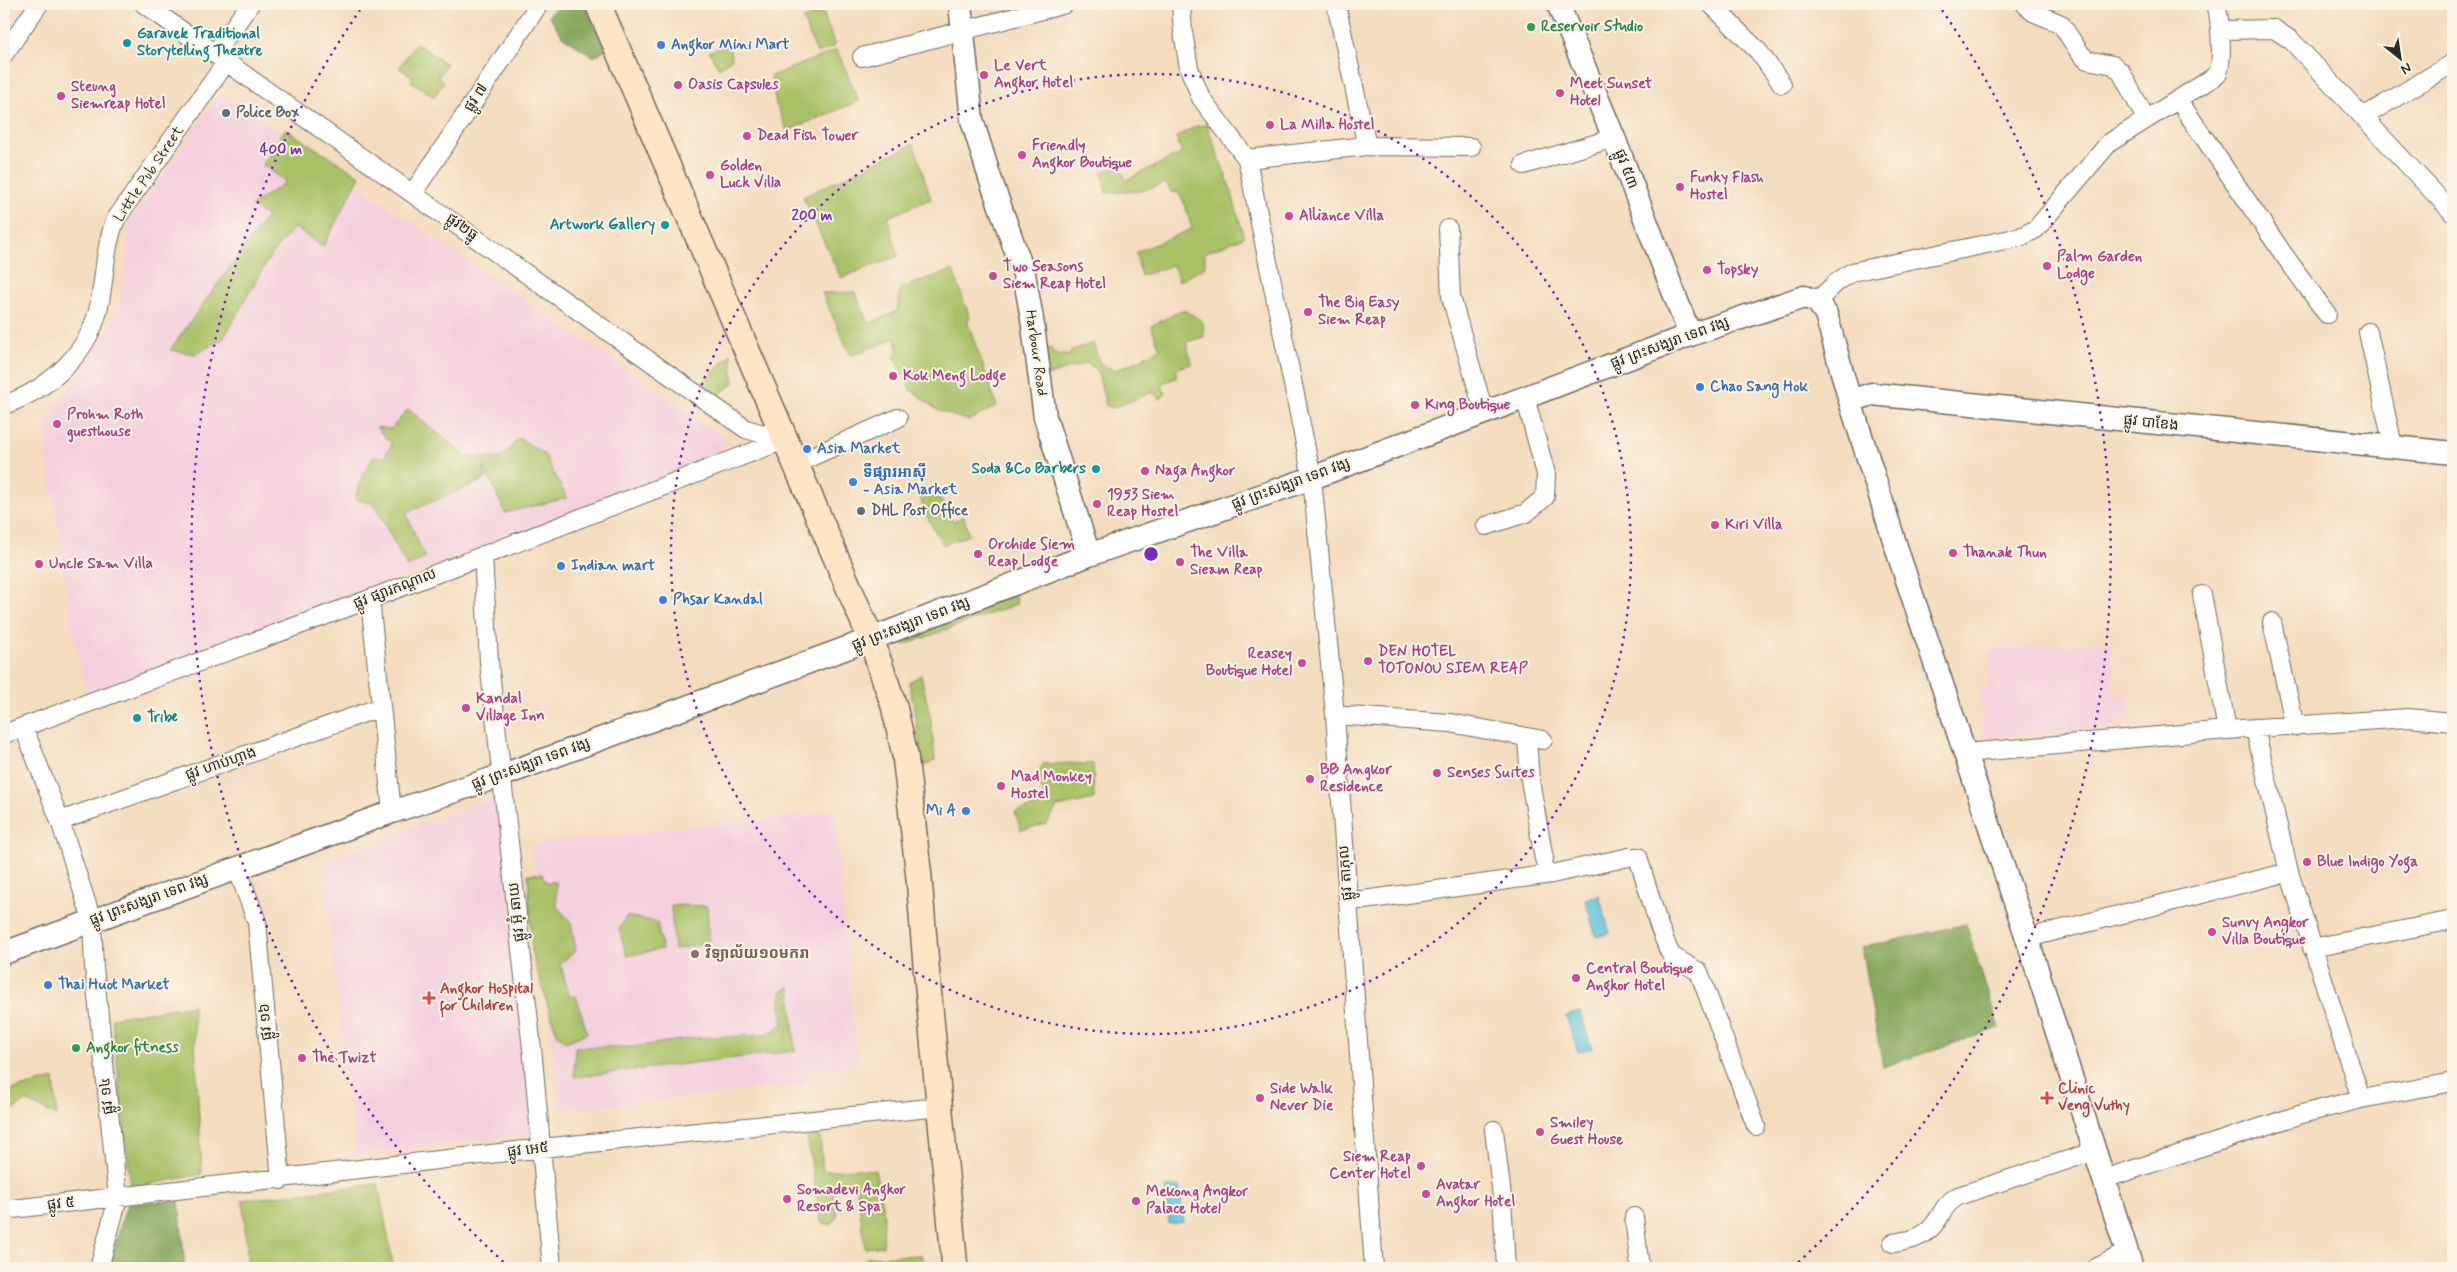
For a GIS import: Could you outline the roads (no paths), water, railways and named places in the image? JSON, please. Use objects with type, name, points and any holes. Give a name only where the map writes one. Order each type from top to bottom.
[{"type":"main road","points":[[598,4],[871,639],[894,706],[905,755],[920,878],[939,1107],[955,1268]]},
{"type":"street","points":[[4,54],[39,4]]},
{"type":"street","name":"ផ្លូវ២ធ្នូ","points":[[144,4],[222,57],[746,429],[784,440]]},
{"type":"street","name":"Little Pub Street","points":[[4,406],[17,401],[51,379],[66,367],[82,347],[96,319],[110,236],[116,219],[222,57],[250,4]]},
{"type":"street","name":"ផ្លូវ ៧","points":[[413,193],[539,4]]},
{"type":"street","name":"Harbour Road","points":[[960,4],[972,120],[990,178],[1024,274],[1045,417],[1089,555]]},
{"type":"street","points":[[862,57],[1065,4]]},
{"type":"street","points":[[1181,4],[1189,68],[1201,98],[1247,159],[1367,146],[1471,147]]},
{"type":"street","points":[[1336,4],[1367,146]]},
{"type":"street","name":"ផ្លូវ ៥៣","points":[[1558,4],[1614,138],[1690,335]]},
{"type":"street","points":[[1711,4],[1759,52],[1782,84]]},
{"type":"street","points":[[2025,4],[2033,12],[2061,24],[2080,53],[2088,60],[2113,65],[2121,72],[2146,119]]},
{"type":"street","points":[[2096,1268],[2129,1260],[2027,938],[1850,401],[1826,314],[1817,301],[1837,282],[1852,272],[2025,236],[2041,224],[2100,151],[2120,135],[2179,101],[2217,75],[2221,67],[2220,30],[2216,4]]},
{"type":"street","points":[[2220,30],[2274,29],[2291,40],[2453,213]]},
{"type":"street","points":[[2363,117],[2453,63]]},
{"type":"street","points":[[2179,101],[2284,255],[2327,314]]},
{"type":"street","points":[[1524,165],[1614,138]]},
{"type":"street","name":"ផ្លូវ តាភុល","points":[[1247,159],[1312,478],[1335,715],[1374,1268]]},
{"type":"street","points":[[1448,228],[1451,297],[1484,412]]},
{"type":"street","name":"ផ្លូវ ព្រះសង្ឃរា ទេព វង្ស","points":[[4,953],[392,812],[503,775],[871,639],[1089,555],[1312,478],[1690,335],[1804,297],[1817,301]]},
{"type":"street","points":[[2368,332],[2393,446]]},
{"type":"street","name":"ផ្លូវ បាខែង","points":[[1850,401],[1872,394],[2453,453]]},
{"type":"street","points":[[1486,526],[1526,513],[1545,497],[1546,474],[1525,397]]},
{"type":"street","points":[[795,464],[898,418]]},
{"type":"street","points":[[737,460],[746,444],[746,429]]},
{"type":"street","name":"ផ្លូវ ផ្សារកណ្តាល","points":[[4,734],[370,599],[737,460],[784,440]]},
{"type":"street","name":"ផ្លូវ អ៊ុំ ឆាយ","points":[[483,555],[489,662],[503,775],[542,1148],[552,1268]]},
{"type":"street","points":[[2202,595],[2227,730]]},
{"type":"street","points":[[370,599],[392,812]]},
{"type":"street","points":[[2272,622],[2295,726]]},
{"type":"street","name":"ផ្លូវ ហាប់ហ្គាង","points":[[60,821],[381,707]]},
{"type":"street","points":[[1335,715],[1450,723],[1535,740],[1530,780],[1544,859]]},
{"type":"street","points":[[1965,753],[2227,730],[2408,718],[2453,722]]},
{"type":"street","name":"ផ្លូវ ១៤","points":[[24,728],[60,821],[92,920],[94,967],[118,1198],[99,1268]]},
{"type":"street","points":[[2255,729],[2288,872],[2361,1099]]},
{"type":"street","points":[[1348,900],[1364,900],[1552,874],[1629,856],[1638,857],[1669,951],[1672,956],[1699,972],[1756,1126]]},
{"type":"street","name":"ផ្លូវ ១៦","points":[[237,868],[257,922],[280,1180]]},
{"type":"street","points":[[2027,938],[2288,872]]},
{"type":"street","points":[[2312,948],[2453,920]]},
{"type":"street","points":[[2104,1179],[2302,1114],[2361,1099],[2453,1082]]},
{"type":"street","name":"ផ្លូវ អេ៥","points":[[118,1198],[542,1148],[939,1107]]},
{"type":"street","points":[[1494,1130],[1502,1198],[1506,1268]]},
{"type":"street","points":[[1893,1243],[1914,1239],[1930,1230],[1946,1204],[1958,1196],[2095,1151]]},
{"type":"street","name":"ផ្លូវ ៥","points":[[4,1210],[118,1198]]},
{"type":"street","points":[[1634,1217],[1640,1268]]},
{"type":"water","points":[[1599,895],[1610,933],[1596,937],[1585,899]]},
{"type":"water","points":[[1580,1012],[1592,1048],[1578,1052],[1566,1016]]},
{"type":"water","points":[[1179,1186],[1184,1222],[1169,1224],[1165,1187]]},
{"type":"place","name":"Reservoir Studio","points":[[1531,27]]},
{"type":"place","name":"Garavek Traditional Storytelling Theatre","points":[[127,43]]},
{"type":"place","name":"Angkor Mini Mart","points":[[661,45]]},
{"type":"place","name":"Le Vert Angkor Hotel","points":[[984,75]]},
{"type":"place","name":"Oasis Capsules","points":[[678,85]]},
{"type":"place","name":"Meet Sunset Hotel","points":[[1560,93]]},
{"type":"place","name":"Steung Siemreap Hotel","points":[[61,96]]},
{"type":"place","name":"Police Box","points":[[226,113]]},
{"type":"place","name":"La Milla Hostel","points":[[1270,125]]},
{"type":"place","name":"Dead Fish Tower","points":[[747,136]]},
{"type":"place","name":"Friendly Angkor Boutique","points":[[1022,155]]},
{"type":"place","name":"Golden Luck Villa","points":[[710,175]]},
{"type":"place","name":"Funky Flash Hostel","points":[[1680,187]]},
{"type":"place","name":"Alliance Villa","points":[[1289,216]]},
{"type":"place","name":"Artwork Gallery","points":[[665,225]]},
{"type":"place","name":"Palm Garden Lodge","points":[[2047,266]]},
{"type":"place","name":"Topsky","points":[[1707,270]]},
{"type":"place","name":"Two Seasons Siem Reap Hotel","points":[[993,276]]},
{"type":"place","name":"The Big Easy Siem Reap","points":[[1308,312]]},
{"type":"place","name":"Kok Meng Lodge","points":[[893,376]]},
{"type":"place","name":"Chao Sang Hok","points":[[1700,387]]},
{"type":"place","name":"King Boutique","points":[[1415,405]]},
{"type":"place","name":"Prohm Roth guesthouse","points":[[57,424]]},
{"type":"place","name":"Asia Market","points":[[807,449]]},
{"type":"place","name":"Soda &Co Barbers","points":[[1096,469]]},
{"type":"place","name":"Naga Angkor","points":[[1145,471]]},
{"type":"place","name":"ទីផ្សារអាស៊ី - Asia Market","points":[[853,482]]},
{"type":"place","name":"1953 Siem Reap Hostel","points":[[1097,504]]},
{"type":"place","name":"DHL Post Office","points":[[861,511]]},
{"type":"place","name":"Kiri Villa","points":[[1715,525]]},
{"type":"place","name":"Thanak Thun","points":[[1953,553]]},
{"type":"place","name":"Orchide Siem Reap Lodge","points":[[978,554]]},
{"type":"place","name":"The Villa Sieam Reap","points":[[1180,562]]},
{"type":"place","name":"Uncle Sam Villa","points":[[39,564]]},
{"type":"place","name":"Indian mart","points":[[561,566]]},
{"type":"place","name":"Phsar Kandal","points":[[663,600]]},
{"type":"place","name":"DEN HOTEL TOTONOU SIEM REAP","points":[[1368,661]]},
{"type":"place","name":"Reasey Boutique Hotel","points":[[1302,663]]},
{"type":"place","name":"Kandal Village Inn","points":[[466,708]]},
{"type":"place","name":"Tribe","points":[[137,718]]},
{"type":"place","name":"Senses Suites","points":[[1437,773]]},
{"type":"place","name":"BB Angkor Residence","points":[[1310,779]]},
{"type":"place","name":"Mad Monkey Hostel","points":[[1001,786]]},
{"type":"place","name":"Mi A","points":[[966,811]]},
{"type":"place","name":"Blue Indigo Yoga","points":[[2307,862]]},
{"type":"place","name":"Sunvy Angkor Villa Boutique","points":[[2212,932]]},
{"type":"place","name":"វិទ្យាល័យ១០មករា","points":[[695,954]]},
{"type":"place","name":"Central Boutique Angkor Hotel","points":[[1576,978]]},
{"type":"place","name":"Thai Huot Market","points":[[48,985]]},
{"type":"place","name":"Angkor Hospital for Children","points":[[429,998]]},
{"type":"place","name":"Angkor fitness","points":[[76,1048]]},
{"type":"place","name":"The Twizt","points":[[302,1058]]},
{"type":"place","name":"Side Walk Never Die","points":[[1260,1098]]},
{"type":"place","name":"Clinic Veng Vuthy","points":[[2047,1098]]},
{"type":"place","name":"Smiley Guest House","points":[[1540,1132]]},
{"type":"place","name":"Siem Reap Center Hotel","points":[[1421,1166]]},
{"type":"place","name":"Avatar Angkor Hotel","points":[[1426,1194]]},
{"type":"place","name":"Somadevi Angkor Resort & Spa","points":[[787,1199]]},
{"type":"place","name":"Mekong Angkor Palace Hotel","points":[[1136,1201]]}]
